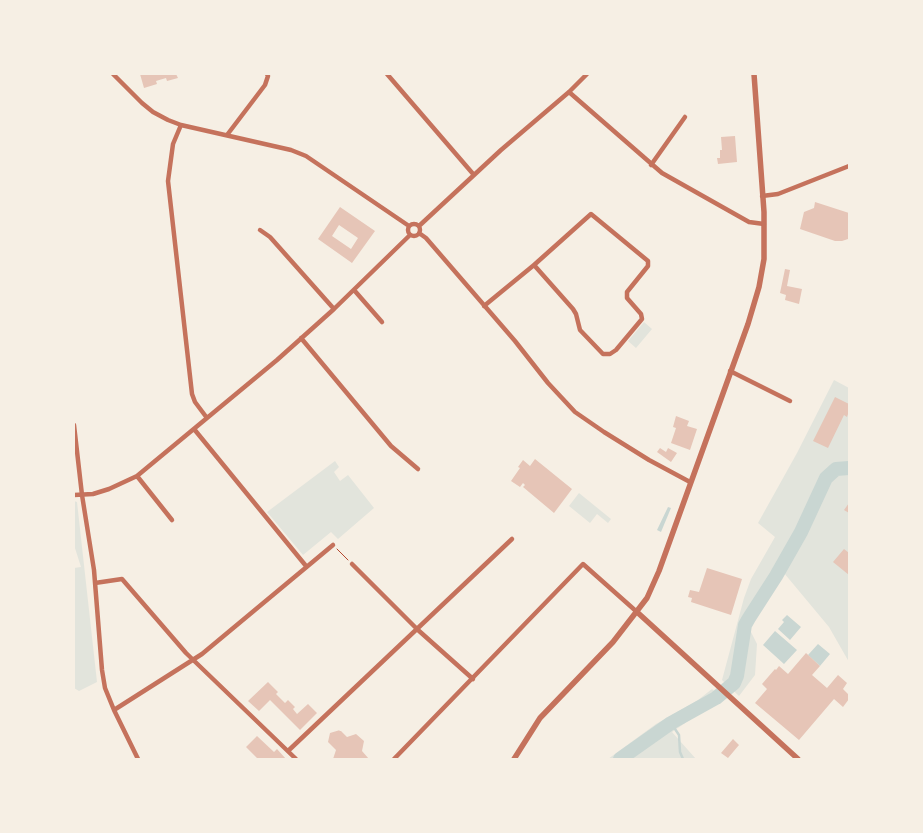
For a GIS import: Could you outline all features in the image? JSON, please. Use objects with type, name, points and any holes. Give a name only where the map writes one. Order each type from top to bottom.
[{"type":"street","points":[[113,74],[153,112],[182,125],[291,150],[306,156],[409,226],[413,224],[419,226]]},
{"type":"street","points":[[227,135],[265,85],[267,74]]},
{"type":"street","points":[[387,74],[474,175]]},
{"type":"street","points":[[419,233],[419,226],[587,74]]},
{"type":"street","points":[[514,759],[540,718],[613,642],[646,598],[659,571],[748,324],[759,287],[764,259],[764,224],[754,74]]},
{"type":"street","points":[[569,92],[651,165],[678,183],[749,222],[764,224]]},
{"type":"street","points":[[651,165],[686,117]]},
{"type":"street","points":[[182,125],[172,144],[168,181],[192,394],[195,402],[207,418]]},
{"type":"street","points":[[762,196],[778,194],[849,166]]},
{"type":"street","points":[[484,306],[534,265],[591,214],[648,261],[648,266],[627,292],[627,298],[641,314],[642,319],[616,350],[610,354],[603,354],[580,330],[573,309],[534,265]]},
{"type":"street","points":[[409,226],[408,231],[410,235]]},
{"type":"street","points":[[260,230],[270,237],[334,309]]},
{"type":"street","points":[[74,495],[109,489],[137,476],[334,309],[410,235],[415,236],[419,233]]},
{"type":"street","points":[[419,233],[426,238],[548,383],[575,412],[649,460],[690,482]]},
{"type":"street","points":[[354,290],[382,322]]},
{"type":"street","points":[[301,338],[391,446],[418,469]]},
{"type":"street","points":[[730,371],[790,400]]},
{"type":"street","points":[[74,425],[82,495],[91,543],[105,688],[138,759]]},
{"type":"street","points":[[194,429],[306,566]]},
{"type":"street","points":[[137,476],[172,520]]},
{"type":"street","points":[[288,751],[512,539]]},
{"type":"street","points":[[114,710],[192,660],[278,592],[306,566],[333,545]]},
{"type":"street","points":[[352,564],[418,630],[473,679]]},
{"type":"street","points":[[394,759],[584,564],[798,759]]},
{"type":"street","points":[[95,583],[122,579],[192,660],[296,759]]},
{"type":"path","points":[[333,545],[352,564]]},
{"type":"shaded area","points":[[644,322],[652,329],[636,348],[628,341]]},
{"type":"shaded area","points":[[834,380],[849,388],[849,662],[829,627],[784,573],[749,628],[757,644],[755,675],[739,696],[722,680],[751,579],[775,537],[758,523],[797,453]]},
{"type":"shaded area","points":[[335,461],[339,467],[334,472],[340,481],[348,475],[374,508],[338,539],[331,532],[303,555],[267,512]]},
{"type":"shaded area","points":[[579,493],[611,519],[608,523],[597,514],[590,523],[569,506]]},
{"type":"shaded area","points":[[74,501],[77,502],[97,682],[79,691],[74,688],[74,568],[81,567],[74,545]]},
{"type":"shaded area","points":[[668,507],[671,508],[661,532],[657,530]]},
{"type":"shaded area","points":[[787,615],[801,627],[790,640],[778,629],[784,622],[782,620]]},
{"type":"shaded area","points":[[775,631],[797,650],[784,664],[763,645]]},
{"type":"shaded area","points":[[818,644],[830,654],[820,666],[808,655]]},
{"type":"shaded area","points":[[712,689],[722,698],[672,732],[696,759],[608,759],[656,724],[698,700]]},
{"type":"building","points":[[140,74],[176,74],[178,78],[167,81],[166,78],[156,81],[157,84],[144,88]]},
{"type":"building","points":[[735,136],[737,162],[718,164],[717,158],[720,158],[720,150],[722,150],[721,137]]},
{"type":"building","points":[[815,202],[849,213],[848,239],[835,241],[800,229],[804,212],[814,208]]},
{"type":"building","points":[[340,207],[375,231],[352,263],[318,239]],"holes":[[[339,225],[358,238],[351,249],[332,236]]]},
{"type":"building","points":[[785,269],[790,270],[787,286],[802,289],[799,304],[785,300],[786,295],[780,293]]},
{"type":"building","points":[[835,397],[849,404],[849,411],[847,417],[844,415],[828,448],[813,441]]},
{"type":"building","points":[[676,416],[689,421],[687,426],[697,429],[690,450],[671,443],[676,428],[673,427]]},
{"type":"building","points":[[660,448],[666,452],[668,448],[677,453],[671,462],[657,452]]},
{"type":"building","points":[[535,459],[572,489],[554,513],[523,487],[525,485],[523,483],[520,487],[511,481],[523,460],[530,466]]},
{"type":"building","points":[[849,503],[849,513],[844,510]]},
{"type":"building","points":[[844,549],[849,553],[849,575],[833,562]]},
{"type":"building","points":[[707,568],[742,579],[731,615],[691,602],[692,598],[688,597],[690,590],[699,592]]},
{"type":"building","points":[[806,653],[820,666],[812,675],[827,688],[838,675],[847,683],[843,689],[849,695],[849,699],[843,707],[834,699],[799,740],[755,703],[767,689],[762,684],[775,669],[779,666],[788,674]]},
{"type":"building","points":[[268,682],[285,703],[288,700],[295,707],[293,709],[297,714],[308,704],[317,713],[300,730],[270,700],[259,711],[248,701]]},
{"type":"building","points":[[340,730],[347,737],[356,734],[364,741],[362,751],[369,759],[333,759],[336,750],[328,742],[330,733]]},
{"type":"building","points":[[257,736],[274,752],[277,749],[286,759],[258,759],[246,747]]},
{"type":"building","points":[[733,739],[739,745],[728,758],[721,753]]},
{"type":"waterway","points":[[620,759],[671,723],[716,698],[734,683],[737,676],[745,625],[801,532],[826,478],[836,469],[849,468]]},
{"type":"waterway","points":[[671,723],[679,735],[680,752],[683,759]]}]
